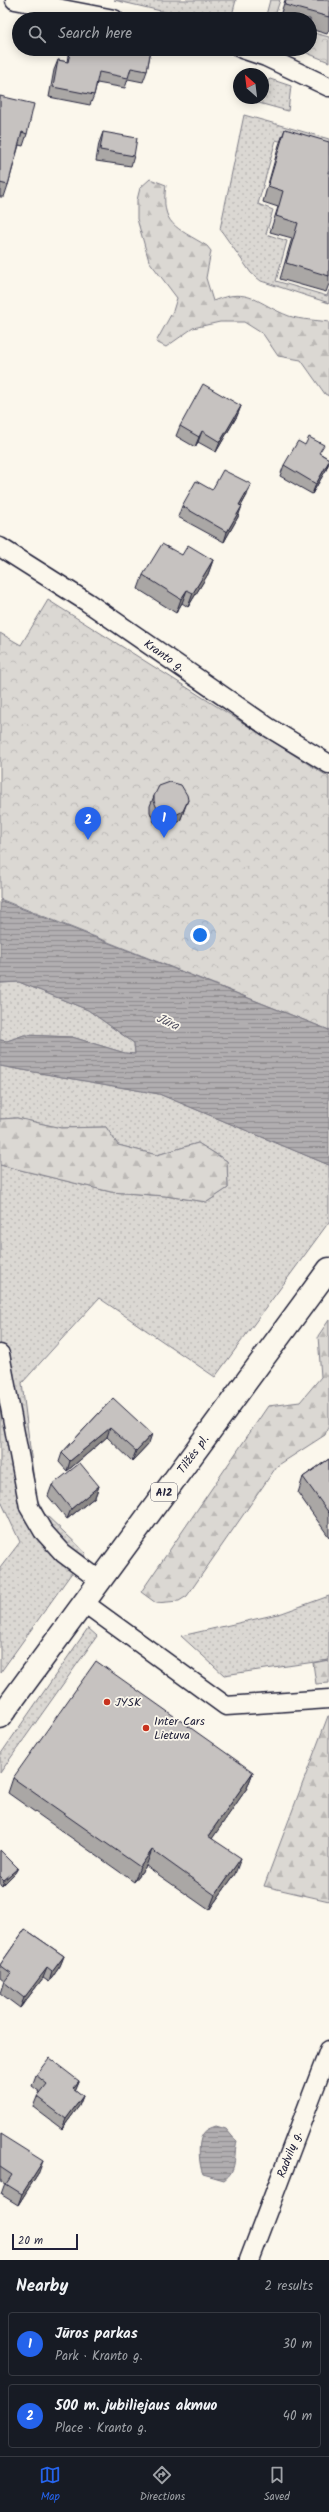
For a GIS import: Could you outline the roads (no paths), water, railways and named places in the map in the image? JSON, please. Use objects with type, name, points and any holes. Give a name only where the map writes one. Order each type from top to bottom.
[{"type":"highway","name":"Tilžės pl.","points":[[0,1717],[99,1580],[329,1269]]},
{"type":"street","points":[[15,0],[78,12]]},
{"type":"street","points":[[263,56],[329,87]]},
{"type":"street","name":"Kranto g.","points":[[0,547],[87,602],[255,719],[329,764]]},
{"type":"street","points":[[0,1354],[29,1507],[43,1531],[63,1553],[99,1580]]},
{"type":"street","points":[[83,1602],[226,1706],[329,1699]]},
{"type":"street","name":"Radvilų g.","points":[[250,2260],[329,2050]]},
{"type":"water","name":"Jūra","points":[[0,900],[329,1030],[329,1165],[159,1094],[0,1066],[0,1040],[7,1041],[24,1035],[72,1037],[125,1053],[135,1054],[134,1043],[88,1010],[19,982],[0,983]]},
{"type":"water","points":[[216,2126],[226,2129],[237,2142],[233,2168],[224,2180],[203,2174],[200,2166],[199,2148],[201,2138],[206,2131]]},
{"type":"place","name":"Jūros parkas","points":[[164,838]]},
{"type":"place","name":"500 m. jubiliejaus akmuo","points":[[88,840]]},
{"type":"place","name":"JYSK","points":[[107,1702]]},
{"type":"place","name":"Inter Cars Lietuva","points":[[146,1728]]}]
